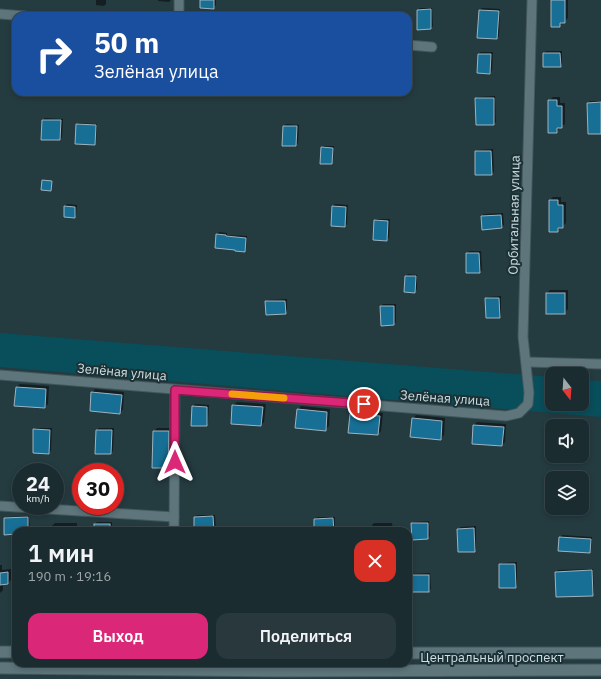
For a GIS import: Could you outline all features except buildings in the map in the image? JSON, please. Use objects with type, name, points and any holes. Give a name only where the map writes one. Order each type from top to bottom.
[{"type":"street","points":[[179,0],[179,12]]},
{"type":"street","name":"Орбитальная улица","points":[[506,416],[518,413],[528,404],[523,337],[532,0]]},
{"type":"street","points":[[0,14],[12,15]]},
{"type":"street","points":[[412,45],[432,47]]},
{"type":"street","points":[[526,362],[601,364]]},
{"type":"street","name":"Зелёная улица","points":[[0,375],[506,416]]},
{"type":"street","points":[[174,527],[175,390]]},
{"type":"street","points":[[0,506],[174,517]]},
{"type":"street","points":[[0,652],[12,652]]},
{"type":"street","name":"Центральный проспект","points":[[412,653],[601,653]]},
{"type":"street","name":"Центральный проспект","points":[[0,668],[277,671],[601,670]]},
{"type":"shaded area","points":[[0,333],[545,376],[545,411],[589,411],[589,380],[601,381],[601,417],[0,367]]},
{"type":"slow traffic","points":[[232,394],[284,398]]},
{"type":"route","points":[[175,462],[175,390],[364,404]]}]
